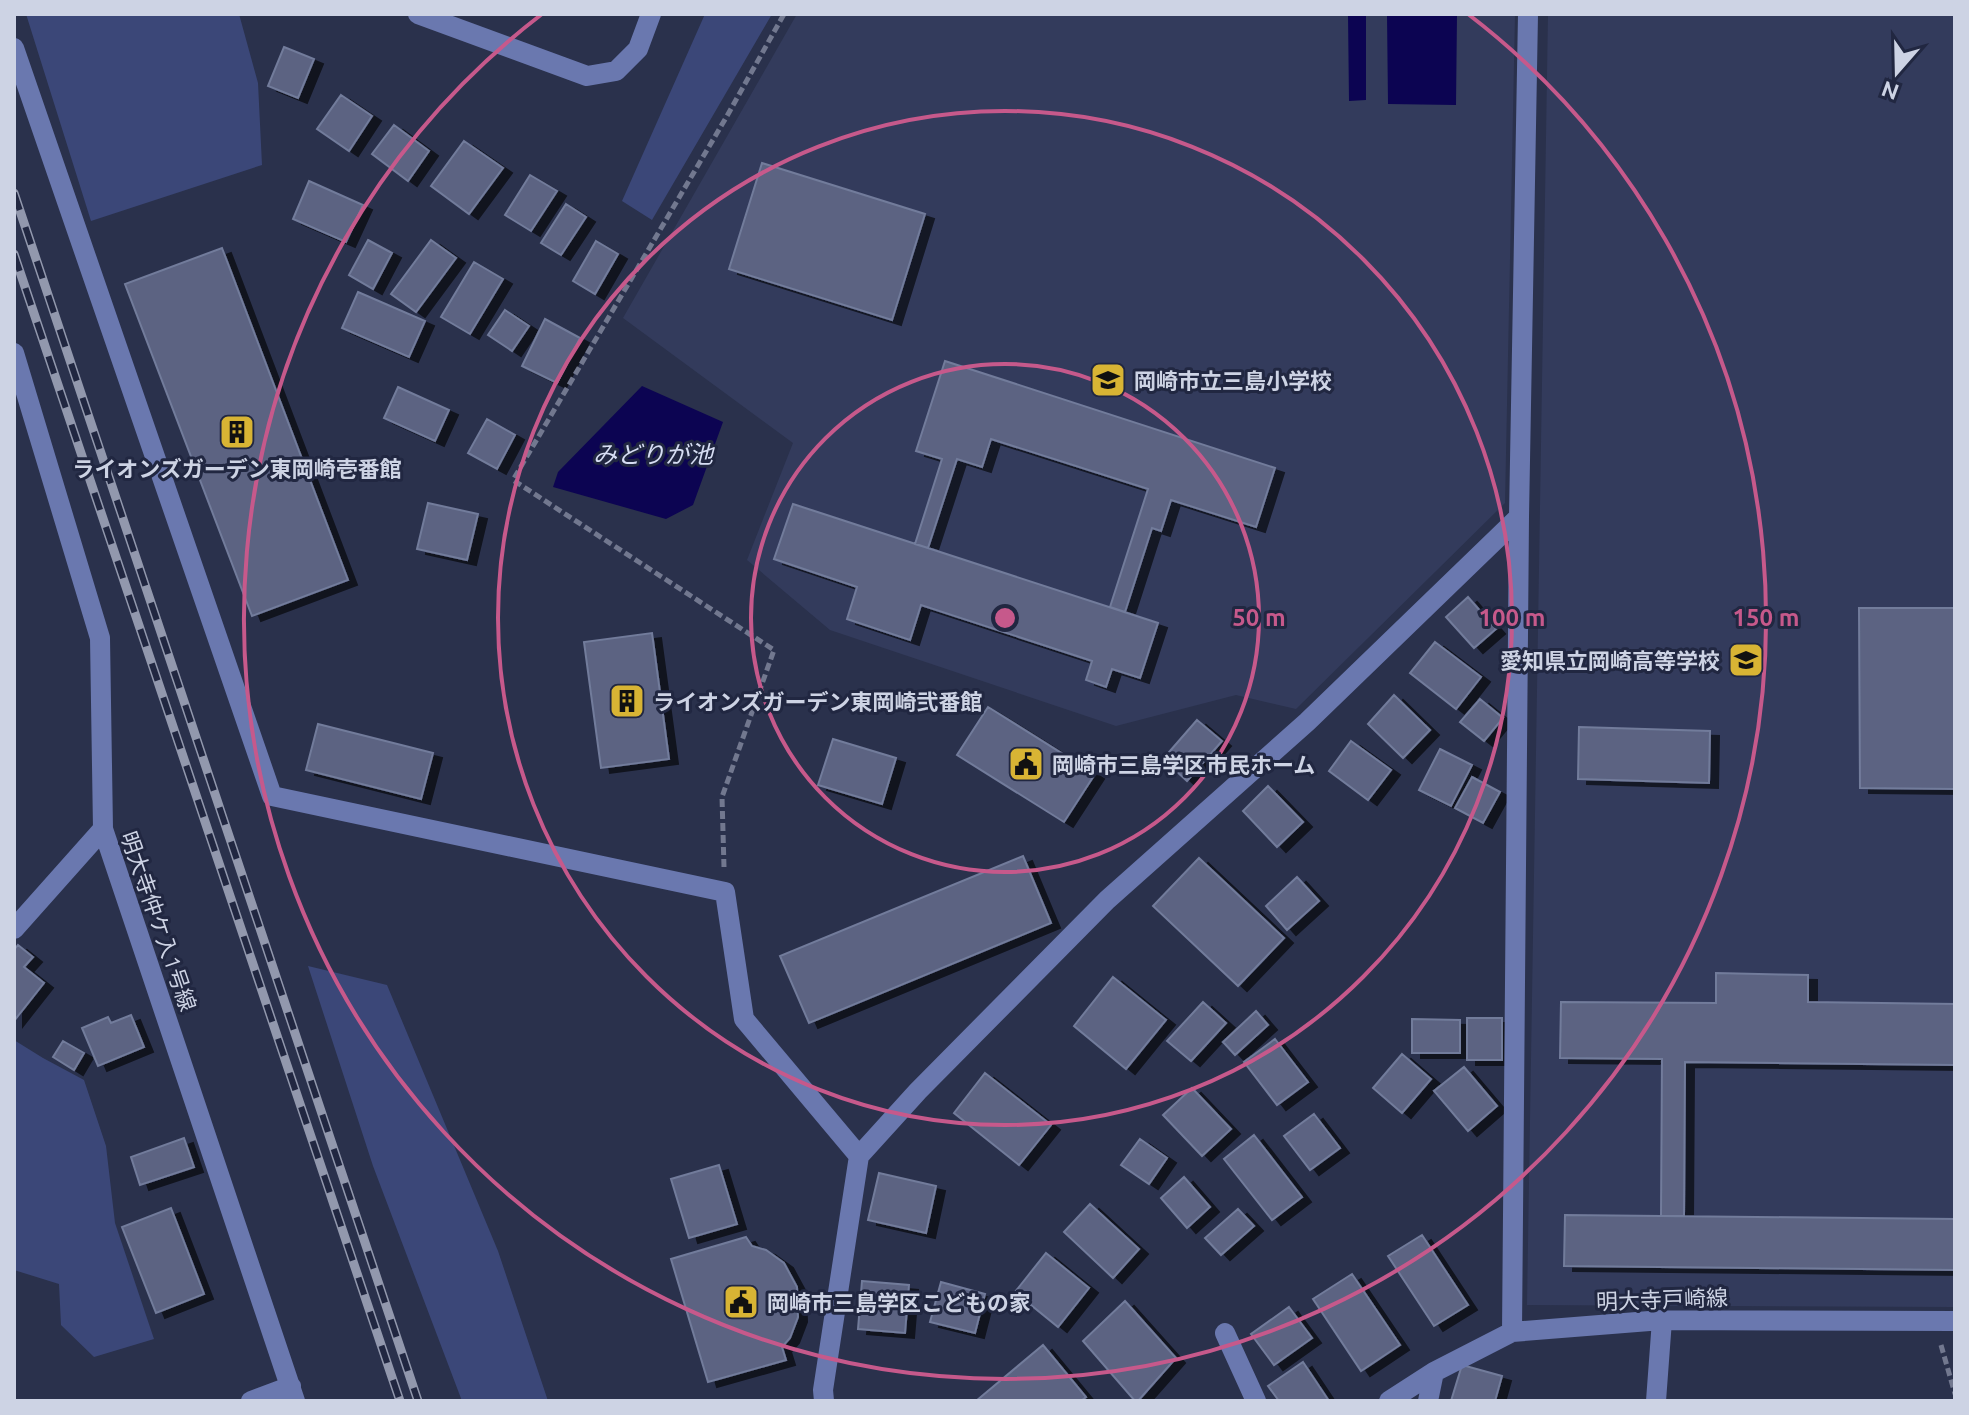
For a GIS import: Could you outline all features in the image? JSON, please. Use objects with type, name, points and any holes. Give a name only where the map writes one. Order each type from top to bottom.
[{"type":"street","points":[[418,14],[587,76],[616,71],[638,49],[651,14]]},
{"type":"street","points":[[1512,1332],[1519,517],[1528,14]]},
{"type":"street","points":[[14,48],[272,796],[725,892],[744,1019],[859,1156]]},
{"type":"street","name":"明大寺仲ケ入1号線","points":[[14,353],[100,638],[103,829],[293,1394]]},
{"type":"street","points":[[824,1401],[823,1390],[859,1156],[918,1091],[1107,900],[1307,722],[1519,517]]},
{"type":"street","points":[[14,929],[103,829]]},
{"type":"street","points":[[1656,1401],[1662,1320]]},
{"type":"street","name":"明大寺戸崎線","points":[[1389,1401],[1434,1372],[1512,1332],[1662,1320],[1945,1321]]},
{"type":"street","points":[[1225,1333],[1256,1401]]},
{"type":"street","points":[[1428,1401],[1434,1372]]},
{"type":"street","points":[[251,1401],[293,1394]]},
{"type":"path","points":[[725,892],[722,797],[774,650],[513,480],[784,14]]},
{"type":"path","points":[[1945,1321],[1955,1394]]},
{"type":"shaded area","points":[[26,14],[239,14],[258,83],[262,165],[91,221]]},
{"type":"shaded area","points":[[705,14],[772,14],[652,220],[622,201]]},
{"type":"shaded area","name":"岡崎市立三島小学校","points":[[797,14],[1515,14],[1505,503],[1296,709],[1236,695],[1116,726],[830,630],[747,560],[793,443],[623,318]]},
{"type":"shaded area","name":"愛知県立岡崎高等学校","points":[[1548,14],[1955,14],[1955,1307],[1527,1305]]},
{"type":"shaded area","points":[[308,966],[387,985],[498,1251],[548,1401],[462,1401],[373,1166]]},
{"type":"shaded area","points":[[14,1040],[84,1080],[106,1146],[115,1223],[154,1339],[94,1357],[61,1325],[59,1284],[14,1270]]},
{"type":"water","points":[[1348,14],[1366,14],[1366,100],[1349,101]]},
{"type":"water","points":[[1387,14],[1457,14],[1456,105],[1388,104]]},
{"type":"water","name":"みどりが池","points":[[642,386],[723,422],[693,505],[666,519],[553,487],[558,472]]},
{"type":"building","points":[[284,47],[314,59],[298,98],[268,86]]},
{"type":"building","points":[[341,95],[372,116],[349,151],[317,129]]},
{"type":"building","points":[[394,125],[429,151],[408,181],[372,154]]},
{"type":"building","points":[[464,141],[503,168],[469,214],[431,186]]},
{"type":"building","points":[[762,163],[925,214],[892,320],[729,269]]},
{"type":"building","points":[[530,175],[557,191],[531,231],[505,215]]},
{"type":"building","points":[[309,181],[363,205],[346,242],[293,219]]},
{"type":"building","points":[[566,204],[586,217],[561,255],[541,243]]},
{"type":"building","points":[[368,240],[392,253],[373,289],[349,275]]},
{"type":"building","points":[[431,240],[456,258],[416,312],[391,294]]},
{"type":"building","points":[[596,241],[618,254],[595,294],[573,281]]},
{"type":"building","name":"ライオンズガーデン東岡崎壱番館","points":[[222,248],[348,580],[252,616],[125,284]]},
{"type":"building","points":[[474,262],[503,279],[470,334],[441,317]]},
{"type":"building","points":[[358,292],[425,321],[409,357],[342,328]]},
{"type":"building","points":[[505,310],[529,326],[512,351],[488,335]]},
{"type":"building","points":[[545,319],[580,338],[557,383],[522,366]]},
{"type":"building","points":[[945,361],[1275,468],[1256,527],[1171,500],[1161,531],[1152,528],[1125,612],[1110,607],[1148,489],[991,439],[982,467],[957,459],[928,548],[915,544],[942,459],[916,451]]},
{"type":"building","points":[[398,387],[449,410],[435,441],[384,418]]},
{"type":"building","points":[[487,419],[515,435],[497,469],[468,453]]},
{"type":"building","points":[[428,503],[478,514],[467,560],[417,549]]},
{"type":"building","points":[[793,504],[1158,623],[1140,678],[1112,669],[1106,687],[1086,680],[1092,661],[921,605],[910,640],[847,619],[857,587],[774,559]]},
{"type":"building","points":[[1468,597],[1496,629],[1474,648],[1446,617]]},
{"type":"building","points":[[1859,608],[1955,608],[1955,789],[1860,788]]},
{"type":"building","name":"ライオンズガーデン東岡崎弐番館","points":[[652,633],[669,759],[601,768],[584,642]]},
{"type":"building","points":[[1435,642],[1481,677],[1456,709],[1410,673]]},
{"type":"building","points":[[1394,695],[1430,730],[1403,758],[1368,724]]},
{"type":"building","points":[[1480,699],[1503,718],[1484,741],[1460,722]]},
{"type":"building","name":"岡崎市三島学区市民ホーム","points":[[988,707],[1095,774],[1064,822],[957,755]]},
{"type":"building","points":[[1197,720],[1222,741],[1187,781],[1163,759]]},
{"type":"building","points":[[318,724],[433,753],[421,799],[306,770]]},
{"type":"building","points":[[1579,727],[1710,731],[1709,783],[1578,779]]},
{"type":"building","points":[[833,739],[896,758],[882,804],[818,785]]},
{"type":"building","points":[[1351,741],[1391,770],[1368,800],[1329,771]]},
{"type":"building","points":[[1440,749],[1472,765],[1451,806],[1419,790]]},
{"type":"building","points":[[1472,777],[1500,792],[1483,823],[1455,808]]},
{"type":"building","points":[[1268,786],[1303,822],[1277,847],[1243,811]]},
{"type":"building","points":[[1023,856],[1051,923],[809,1023],[780,956]]},
{"type":"building","points":[[1199,858],[1284,938],[1238,986],[1153,906]]},
{"type":"building","points":[[1297,877],[1319,901],[1287,930],[1266,906]]},
{"type":"building","points":[[18,945],[33,957],[24,967],[44,983],[14,1021],[14,950]]},
{"type":"building","points":[[1716,973],[1808,975],[1808,1002],[1955,1004],[1955,1065],[1685,1062],[1684,1216],[1661,1216],[1662,1059],[1560,1058],[1561,1002],[1716,1003]]},
{"type":"building","points":[[1113,977],[1166,1020],[1126,1069],[1074,1026]]},
{"type":"building","points":[[1203,1002],[1226,1023],[1191,1061],[1167,1041]]},
{"type":"building","points":[[1256,1011],[1268,1025],[1235,1055],[1223,1042]]},
{"type":"building","points":[[131,1015],[144,1047],[98,1066],[82,1028],[108,1017],[111,1023]]},
{"type":"building","points":[[1467,1018],[1502,1018],[1502,1060],[1467,1060]]},
{"type":"building","points":[[1412,1019],[1460,1020],[1460,1053],[1412,1053]]},
{"type":"building","points":[[1275,1039],[1308,1082],[1277,1105],[1244,1062]]},
{"type":"building","points":[[63,1041],[84,1053],[74,1070],[53,1057]]},
{"type":"building","points":[[1402,1054],[1431,1079],[1402,1113],[1373,1088]]},
{"type":"building","points":[[1464,1067],[1497,1106],[1468,1131],[1434,1091]]},
{"type":"building","points":[[985,1073],[1051,1125],[1019,1165],[954,1113]]},
{"type":"building","points":[[1192,1088],[1231,1129],[1202,1156],[1163,1115]]},
{"type":"building","points":[[1314,1114],[1340,1148],[1310,1170],[1284,1136]]},
{"type":"building","points":[[1254,1135],[1302,1197],[1272,1220],[1224,1159]]},
{"type":"building","points":[[184,1138],[194,1167],[140,1185],[131,1157]]},
{"type":"building","points":[[1140,1139],[1167,1158],[1149,1184],[1121,1165]]},
{"type":"building","points":[[719,1165],[737,1224],[689,1238],[671,1179]]},
{"type":"building","points":[[879,1173],[936,1186],[926,1233],[868,1220]]},
{"type":"building","points":[[1184,1177],[1210,1207],[1187,1228],[1161,1198]]},
{"type":"building","points":[[1090,1204],[1139,1249],[1113,1278],[1064,1232]]},
{"type":"building","points":[[171,1208],[204,1294],[156,1313],[122,1227]]},
{"type":"building","points":[[1238,1209],[1254,1226],[1221,1255],[1205,1238]]},
{"type":"building","points":[[1565,1215],[1955,1219],[1955,1270],[1564,1266]]},
{"type":"building","points":[[1422,1235],[1468,1305],[1434,1326],[1388,1256]]},
{"type":"building","name":"岡崎市三島学区こどもの家","points":[[746,1237],[752,1246],[766,1250],[784,1263],[797,1287],[798,1317],[790,1338],[782,1347],[786,1360],[708,1382],[671,1259]]},
{"type":"building","points":[[1046,1253],[1089,1288],[1058,1327],[1015,1292]]},
{"type":"building","points":[[1352,1274],[1400,1345],[1361,1371],[1313,1299]]},
{"type":"building","points":[[862,1281],[909,1285],[905,1333],[858,1329]]},
{"type":"building","points":[[941,1282],[985,1294],[975,1333],[930,1322]]},
{"type":"building","points":[[1125,1301],[1176,1358],[1138,1401],[1083,1341]]},
{"type":"building","points":[[1289,1307],[1312,1338],[1274,1365],[1251,1334]]},
{"type":"building","points":[[1043,1345],[1086,1397],[1081,1401],[976,1401]]},
{"type":"building","points":[[1303,1362],[1329,1401],[1279,1401],[1268,1386]]},
{"type":"building","points":[[1462,1365],[1502,1376],[1495,1401],[1451,1401]]},
{"type":"railway","points":[[14,193],[418,1401]]},
{"type":"railway","points":[[14,254],[400,1401]]},
{"type":"place","name":"岡崎市立三島小学校","points":[[1108,380]]},
{"type":"place","name":"ライオンズガーデン東岡崎壱番館","points":[[237,432]]},
{"type":"place","name":"愛知県立岡崎高等学校","points":[[1746,660]]},
{"type":"place","name":"ライオンズガーデン東岡崎弐番館","points":[[627,701]]},
{"type":"place","name":"岡崎市三島学区市民ホーム","points":[[1026,764]]},
{"type":"place","name":"岡崎市三島学区こどもの家","points":[[741,1302]]}]
